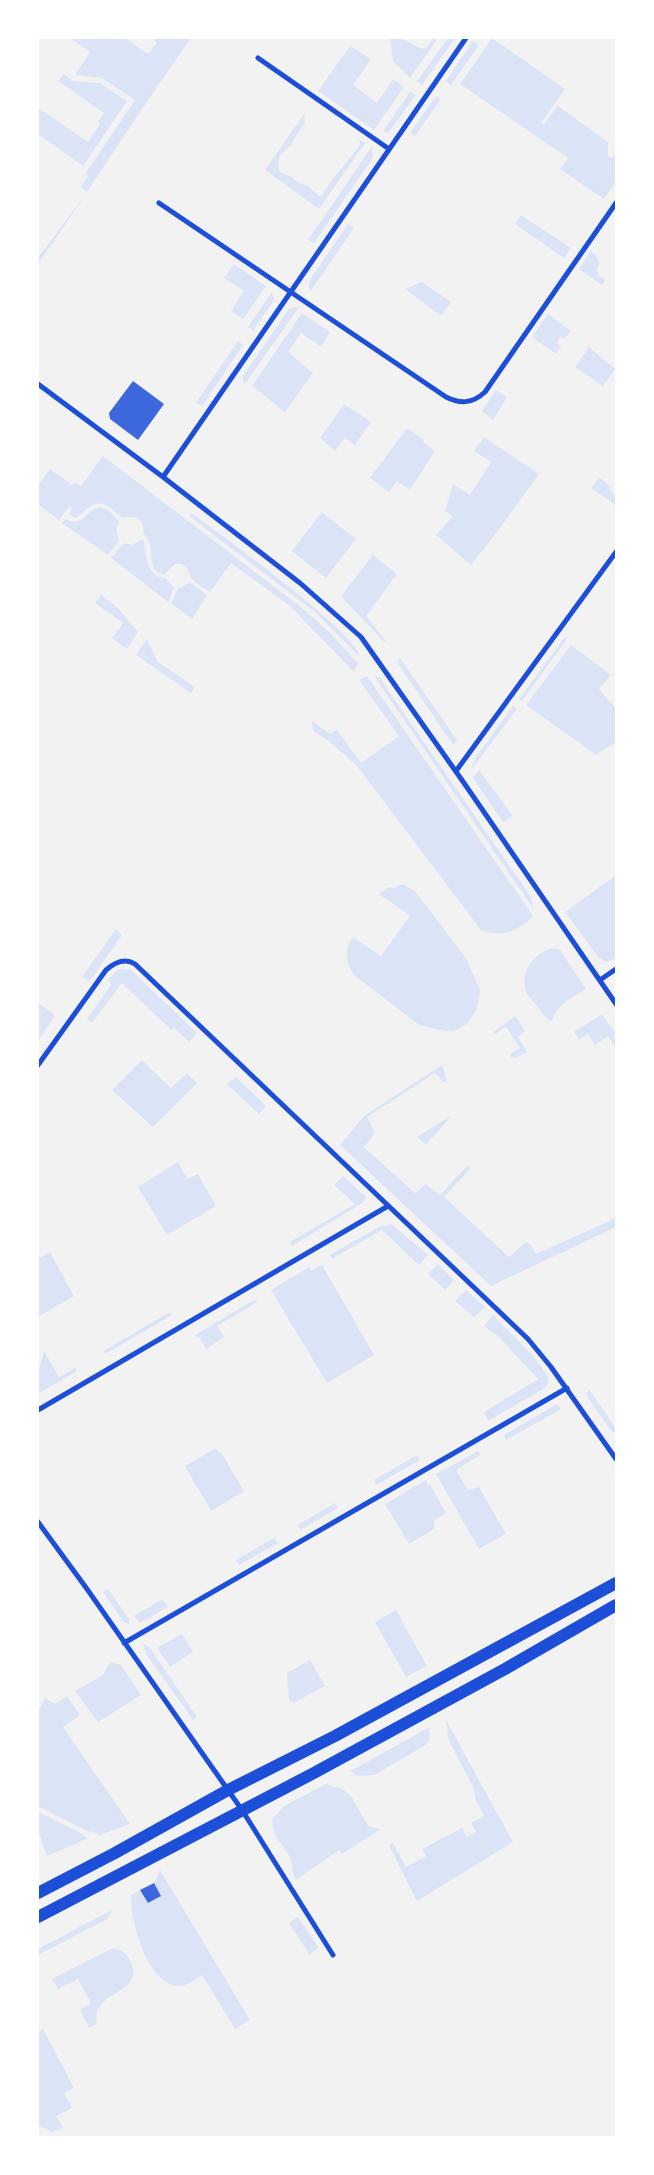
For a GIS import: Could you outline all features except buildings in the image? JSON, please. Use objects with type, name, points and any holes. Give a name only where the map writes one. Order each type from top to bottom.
[{"type":"main road","points":[[38,1893],[115,1853],[228,1790],[342,1732],[616,1583]]},
{"type":"main road","points":[[38,1917],[505,1669],[616,1605]]},
{"type":"street","points":[[163,477],[466,38]]},
{"type":"street","points":[[258,58],[389,149]]},
{"type":"street","points":[[159,202],[290,292],[446,396],[458,402],[466,402],[484,392],[616,203]]},
{"type":"street","points":[[38,384],[163,477],[300,583],[361,637],[456,771],[616,1004]]},
{"type":"street","points":[[456,771],[616,552]]},
{"type":"street","points":[[38,1065],[106,970],[111,965],[124,960],[135,964],[521,1332],[567,1388],[616,1459]]},
{"type":"street","points":[[600,980],[616,969]]},
{"type":"street","points":[[38,1410],[388,1206]]},
{"type":"street","points":[[124,1642],[567,1388]]},
{"type":"street","points":[[38,1522],[242,1810],[333,1955]]},
{"type":"shaded area","points":[[70,38],[125,38],[148,54],[157,43],[154,40],[156,38],[191,38],[87,192],[81,187],[88,176],[85,174],[135,100],[102,78],[75,75],[90,52]]},
{"type":"shaded area","points":[[390,38],[405,40],[425,49],[434,38],[438,38],[410,78],[393,61]]},
{"type":"shaded area","points":[[448,38],[455,38],[422,85],[417,81]]},
{"type":"shaded area","points":[[492,38],[565,89],[541,123],[544,124],[558,106],[608,142],[608,156],[613,158],[616,153],[616,181],[604,199],[560,169],[568,158],[460,84]]},
{"type":"shaded area","points":[[473,41],[479,45],[451,85],[446,81]]},
{"type":"shaded area","points":[[350,46],[371,59],[353,85],[377,103],[393,79],[404,87],[374,130],[318,91]]},
{"type":"shaded area","points":[[64,74],[73,81],[100,83],[127,101],[83,166],[38,134],[38,112],[40,109],[88,142],[100,124],[98,122],[104,113],[58,81]]},
{"type":"shaded area","points":[[410,92],[416,95],[388,133],[383,131]]},
{"type":"shaded area","points":[[436,96],[441,99],[415,136],[410,133]]},
{"type":"shaded area","points":[[304,114],[305,123],[290,146],[280,155],[279,170],[299,183],[308,186],[319,196],[322,195],[360,145],[359,139],[365,143],[319,209],[265,170]]},
{"type":"shaded area","points":[[372,146],[373,155],[371,161],[314,243],[308,240]]},
{"type":"shaded area","points":[[87,193],[57,236],[38,264],[38,258]]},
{"type":"shaded area","points":[[521,215],[571,248],[564,258],[515,224]]},
{"type":"shaded area","points":[[348,224],[354,228],[310,292],[311,278]]},
{"type":"shaded area","points":[[591,250],[600,262],[597,269],[599,276],[605,280],[602,285],[579,269]]},
{"type":"shaded area","points":[[234,264],[266,286],[243,319],[231,311],[244,291],[224,278]]},
{"type":"shaded area","points":[[422,282],[451,302],[441,316],[405,289]]},
{"type":"shaded area","points":[[272,292],[274,300],[253,331],[248,327]]},
{"type":"shaded area","points":[[300,306],[244,385],[243,376],[289,309]]},
{"type":"shaded area","points":[[302,313],[330,332],[321,347],[301,333],[288,352],[313,373],[285,412],[252,386]]},
{"type":"shaded area","points":[[548,314],[571,331],[565,339],[560,337],[557,343],[561,346],[556,354],[532,337]]},
{"type":"shaded area","points":[[238,341],[243,345],[203,405],[196,403]]},
{"type":"shaded area","points":[[589,347],[615,369],[603,386],[575,367]]},
{"type":"shaded area","points":[[496,390],[507,397],[493,420],[482,411]]},
{"type":"shaded area","points":[[344,404],[371,422],[355,445],[345,438],[335,451],[320,438]]},
{"type":"shaded area","points":[[407,428],[424,440],[423,442],[435,451],[410,490],[397,481],[389,492],[370,478]]},
{"type":"shaded area","points":[[484,437],[539,474],[471,565],[436,535],[453,516],[445,511],[453,484],[470,495],[491,462],[474,451]]},
{"type":"shaded area","points":[[103,456],[302,608],[327,630],[358,663],[354,672],[290,606],[231,563],[210,592],[194,581],[183,564],[175,564],[164,575],[156,571],[152,561],[151,547],[143,525],[135,517],[122,518],[106,506],[97,504],[86,509],[75,518],[69,514],[72,508],[69,507],[59,520],[38,504],[38,485],[50,469],[72,485],[75,482],[81,486]]},
{"type":"shaded area","points":[[599,477],[611,487],[609,490],[616,496],[616,505],[591,488]]},
{"type":"shaded area","points":[[100,507],[109,510],[119,522],[116,530],[119,540],[108,555],[62,523],[66,519],[76,522]]},
{"type":"shaded area","points":[[322,512],[356,539],[326,578],[292,551]]},
{"type":"shaded area","points":[[191,513],[256,561],[312,606],[353,644],[360,657],[315,612],[189,516]]},
{"type":"shaded area","points":[[143,539],[146,558],[154,574],[166,578],[174,588],[168,602],[111,558],[124,543],[132,545]]},
{"type":"shaded area","points":[[373,555],[397,574],[366,616],[386,641],[384,642],[341,596]]},
{"type":"shaded area","points":[[190,582],[207,595],[192,619],[171,603],[178,589]]},
{"type":"shaded area","points":[[101,595],[117,607],[138,632],[127,649],[112,638],[123,623],[95,603]]},
{"type":"shaded area","points":[[565,637],[567,639],[522,701],[519,699]]},
{"type":"shaded area","points":[[147,639],[157,661],[195,687],[191,693],[136,655]]},
{"type":"shaded area","points":[[571,645],[611,675],[599,689],[616,709],[616,742],[596,755],[526,705]]},
{"type":"shaded area","points":[[400,658],[457,740],[453,745],[397,662]]},
{"type":"shaded area","points":[[367,676],[533,916],[522,926],[503,933],[481,930],[357,766],[330,742],[313,731],[312,721],[330,734],[337,730],[361,763],[399,736],[359,680]]},
{"type":"shaded area","points":[[374,676],[379,677],[531,897],[533,908]]},
{"type":"shaded area","points":[[513,706],[517,709],[471,770],[476,757]]},
{"type":"shaded area","points":[[479,770],[513,816],[503,822],[473,778]]},
{"type":"shaded area","points":[[616,875],[616,958],[606,962],[599,958],[565,912]]},
{"type":"shaded area","points":[[400,885],[415,891],[466,958],[480,990],[477,1009],[468,1023],[454,1031],[419,1025],[354,975],[347,960],[348,946],[353,937],[381,956],[410,916],[379,894],[389,887],[394,888]]},
{"type":"shaded area","points":[[116,929],[122,935],[90,981],[82,977]]},
{"type":"shaded area","points":[[555,948],[560,950],[586,989],[561,1006],[552,1021],[544,1015],[530,997],[524,983],[527,969],[536,957]]},
{"type":"shaded area","points":[[119,969],[131,970],[197,1033],[189,1042],[174,1028],[171,1030],[122,983],[92,1023],[87,1019],[111,985],[108,979]]},
{"type":"shaded area","points":[[38,1003],[54,1014],[54,1017],[38,1041]]},
{"type":"shaded area","points":[[602,1014],[616,1034],[616,1049],[608,1036],[595,1045],[588,1034],[579,1040],[574,1032]]},
{"type":"shaded area","points":[[516,1016],[525,1031],[518,1037],[527,1052],[516,1058],[511,1057],[510,1054],[520,1048],[506,1027],[495,1034],[493,1032]]},
{"type":"shaded area","points":[[142,1060],[171,1088],[187,1073],[197,1083],[153,1127],[112,1090]]},
{"type":"shaded area","points":[[442,1065],[447,1081],[443,1082],[435,1073],[367,1117],[374,1131],[373,1136],[364,1147],[415,1193],[426,1184],[440,1195],[468,1165],[471,1168],[444,1197],[509,1257],[526,1242],[530,1244],[536,1254],[616,1218],[616,1227],[491,1286],[340,1145],[364,1116]]},
{"type":"shaded area","points":[[236,1077],[266,1106],[259,1114],[227,1084]]},
{"type":"shaded area","points":[[452,1115],[426,1145],[417,1137]]},
{"type":"shaded area","points":[[178,1162],[187,1179],[198,1174],[216,1206],[167,1235],[138,1187]]},
{"type":"shaded area","points":[[343,1176],[366,1197],[364,1202],[292,1246],[290,1242],[355,1204],[334,1185]]},
{"type":"shaded area","points":[[391,1224],[428,1255],[419,1265],[382,1230],[332,1259],[330,1255],[379,1227]]},
{"type":"shaded area","points":[[50,1252],[74,1296],[38,1317],[38,1259]]},
{"type":"shaded area","points":[[438,1264],[454,1280],[445,1290],[428,1274]]},
{"type":"shaded area","points":[[322,1265],[374,1355],[327,1383],[271,1290],[309,1267],[311,1271]]},
{"type":"shaded area","points":[[466,1290],[485,1307],[474,1317],[455,1301]]},
{"type":"shaded area","points":[[256,1299],[257,1302],[217,1326],[224,1337],[206,1349],[199,1337],[197,1338],[195,1335]]},
{"type":"shaded area","points":[[170,1312],[172,1315],[105,1354],[103,1351]]},
{"type":"shaded area","points":[[493,1315],[534,1357],[547,1375],[549,1382],[545,1388],[488,1421],[484,1412],[538,1379],[498,1336],[484,1326]]},
{"type":"shaded area","points":[[44,1351],[59,1377],[75,1368],[77,1371],[38,1394],[38,1374]]},
{"type":"shaded area","points":[[589,1389],[616,1429],[616,1433],[611,1431],[586,1395]]},
{"type":"shaded area","points":[[557,1404],[561,1409],[506,1440],[504,1435]]},
{"type":"shaded area","points":[[216,1448],[219,1453],[221,1452],[244,1491],[211,1511],[185,1466]]},
{"type":"shaded area","points":[[478,1451],[480,1455],[456,1470],[468,1490],[479,1487],[506,1534],[479,1549],[436,1474]]},
{"type":"shaded area","points":[[417,1455],[420,1460],[376,1485],[374,1480]]},
{"type":"shaded area","points":[[426,1480],[446,1513],[434,1521],[434,1529],[409,1544],[385,1504]]},
{"type":"shaded area","points":[[335,1503],[338,1508],[300,1530],[298,1525]]},
{"type":"shaded area","points":[[274,1538],[278,1543],[239,1565],[236,1560]]},
{"type":"shaded area","points":[[108,1589],[129,1619],[130,1625],[123,1621],[103,1592]]},
{"type":"shaded area","points":[[163,1599],[168,1607],[140,1623],[134,1616]]},
{"type":"shaded area","points":[[396,1610],[427,1666],[406,1677],[375,1622]]},
{"type":"shaded area","points":[[182,1634],[193,1652],[170,1667],[157,1648]]},
{"type":"shaded area","points":[[143,1643],[150,1648],[197,1717],[193,1720],[146,1654]]},
{"type":"shaded area","points":[[310,1660],[325,1686],[293,1703],[289,1701],[287,1673]]},
{"type":"shaded area","points":[[110,1662],[121,1665],[141,1695],[98,1722],[75,1691],[103,1675]]},
{"type":"shaded area","points":[[67,1696],[80,1715],[63,1727],[130,1824],[100,1835],[89,1832],[38,1806],[38,1712],[45,1698],[55,1704]]},
{"type":"shaded area","points":[[446,1720],[513,1842],[417,1901],[389,1845],[393,1843],[406,1867],[426,1856],[422,1849],[462,1828],[467,1837],[476,1832],[471,1823],[484,1816],[476,1800],[473,1787],[449,1741]]},
{"type":"shaded area","points":[[430,1727],[429,1740],[426,1745],[374,1775],[357,1776],[350,1771]]},
{"type":"shaded area","points":[[326,1784],[342,1789],[351,1796],[368,1826],[381,1829],[342,1854],[339,1850],[296,1880],[289,1856],[276,1836],[272,1824],[273,1818],[284,1806]]},
{"type":"shaded area","points":[[38,1812],[83,1834],[87,1839],[47,1856],[38,1830]]},
{"type":"shaded area","points":[[160,1870],[250,2020],[235,2029],[202,1975],[181,1986],[167,1983],[157,1974],[142,1949],[131,1906],[131,1895],[140,1890],[148,1903],[161,1896],[154,1883]]},
{"type":"shaded area","points":[[112,1910],[107,1919],[38,1955],[38,1949]]},
{"type":"shaded area","points":[[298,1917],[318,1947],[310,1955],[289,1923]]},
{"type":"shaded area","points":[[111,1949],[122,1951],[130,1960],[133,1972],[131,1980],[125,1987],[101,2004],[97,2013],[97,2024],[89,2028],[80,2010],[91,2003],[78,1979],[58,1989],[52,1979]]},
{"type":"shaded area","points":[[43,2029],[74,2088],[64,2093],[72,2108],[56,2116],[63,2128],[52,2132],[38,2125],[38,2032]]}]
